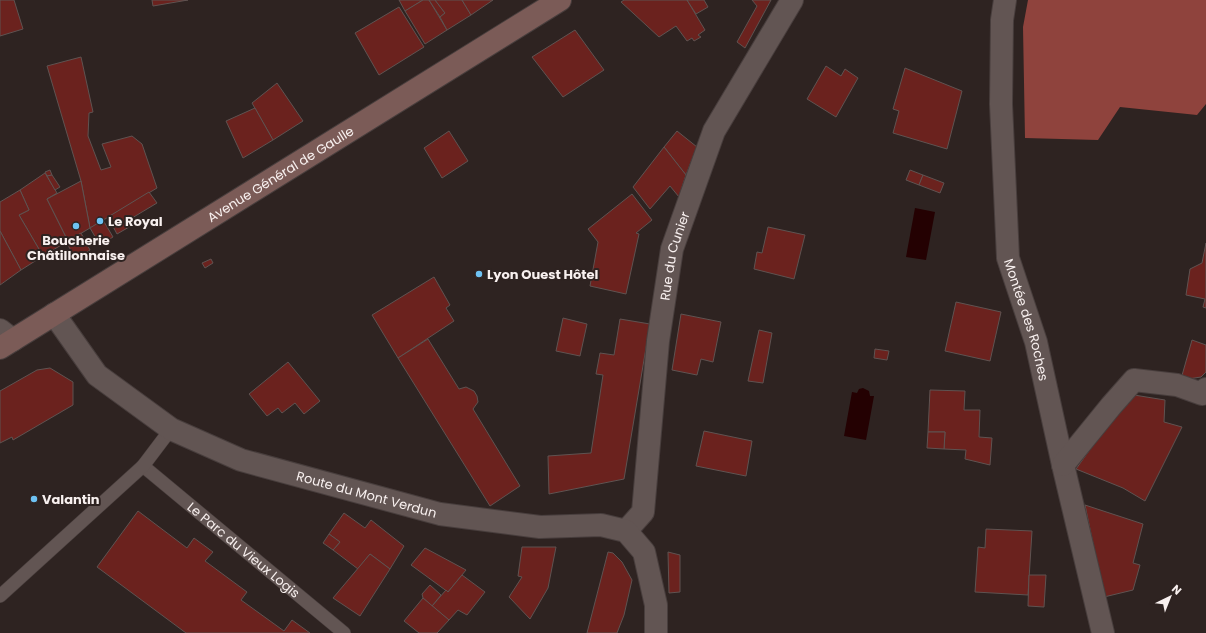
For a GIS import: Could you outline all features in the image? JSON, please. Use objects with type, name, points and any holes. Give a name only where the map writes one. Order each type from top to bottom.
[{"type":"main road","name":"Avenue Général de Gaulle","points":[[4,339],[54,314],[560,0]]},
{"type":"street","name":"Rue du Cunier","points":[[626,531],[643,512],[658,341],[672,249],[714,131],[792,0]]},
{"type":"street","name":"Montée des Roches","points":[[1005,0],[1002,20],[1001,104],[1008,258],[1036,342],[1063,465],[1103,633]]},
{"type":"street","name":"Route du Mont Verdun","points":[[54,314],[97,375],[171,429],[241,460],[440,514],[540,527],[602,525],[626,531]]},
{"type":"street","points":[[1063,465],[1134,380],[1177,385],[1202,394],[1206,389]]},
{"type":"street","points":[[626,531],[644,552],[656,605],[656,633]]},
{"type":"lane","points":[[0,596],[143,466],[171,429]]},
{"type":"lane","name":"Le Parc du Vieux Logis","points":[[143,466],[344,633]]},
{"type":"shaded area","points":[[1028,0],[1206,0],[1206,104],[1197,115],[1120,107],[1098,140],[1025,138],[1023,27]]},
{"type":"shaded area","points":[[915,208],[935,212],[926,260],[906,257]]},
{"type":"shaded area","points":[[863,388],[869,391],[870,396],[874,396],[866,440],[844,436],[852,392],[857,393],[859,389]]},
{"type":"building","points":[[0,0],[14,0],[23,29],[0,36]]},
{"type":"building","points":[[152,0],[188,0],[153,6]]},
{"type":"building","points":[[399,0],[423,0],[405,11]]},
{"type":"building","points":[[423,0],[429,0],[447,30],[425,44],[405,11]]},
{"type":"building","points":[[429,0],[435,0],[445,13],[440,17]]},
{"type":"building","points":[[435,0],[462,0],[471,15],[447,30],[440,17],[445,13]]},
{"type":"building","points":[[462,0],[493,0],[471,15]]},
{"type":"building","points":[[624,0],[687,0],[705,30],[698,35],[701,37],[694,41],[692,38],[687,41],[676,26],[659,37],[621,2]]},
{"type":"building","points":[[687,0],[704,0],[708,7],[696,14]]},
{"type":"building","points":[[752,0],[771,0],[745,48],[737,42],[757,6]]},
{"type":"building","points":[[399,7],[424,47],[379,75],[355,33]]},
{"type":"building","points":[[575,30],[604,70],[563,97],[532,57]]},
{"type":"building","points":[[81,57],[93,112],[89,113],[88,136],[101,170],[111,167],[102,144],[132,136],[142,144],[157,188],[90,228],[81,181],[47,66]]},
{"type":"building","points":[[826,66],[841,76],[845,69],[858,78],[836,117],[807,99]]},
{"type":"building","points":[[905,68],[962,91],[947,149],[893,133],[899,111],[893,109]]},
{"type":"building","points":[[277,83],[303,121],[273,140],[252,103]]},
{"type":"building","points":[[255,108],[273,140],[243,158],[226,121]]},
{"type":"building","points":[[449,131],[468,161],[442,178],[424,148]]},
{"type":"building","points":[[677,131],[697,147],[686,175],[664,147]]},
{"type":"building","points":[[664,147],[686,175],[679,197],[670,186],[650,209],[633,187]]},
{"type":"building","points":[[50,170],[52,175],[47,176],[45,172]]},
{"type":"building","points":[[910,170],[923,175],[919,185],[906,180]]},
{"type":"building","points":[[45,173],[57,193],[47,199],[68,241],[43,256],[19,215],[29,210],[20,190]]},
{"type":"building","points":[[52,175],[60,187],[55,190],[47,176]]},
{"type":"building","points":[[923,175],[944,183],[940,193],[919,185]]},
{"type":"building","points":[[81,181],[90,228],[68,241],[47,199]]},
{"type":"building","points":[[20,190],[29,210],[19,215],[43,256],[21,270],[0,231],[0,202]]},
{"type":"building","points":[[149,192],[157,203],[132,218],[136,223],[117,234],[108,217]]},
{"type":"building","points":[[632,194],[652,220],[636,233],[639,234],[626,294],[590,286],[598,242],[588,229]]},
{"type":"building","points":[[103,220],[113,237],[100,245],[90,228]]},
{"type":"building","points":[[768,227],[805,235],[794,279],[754,269],[757,252],[762,253]]},
{"type":"building","points":[[0,231],[21,270],[0,285]]},
{"type":"building","points":[[81,233],[90,250],[76,259],[66,242]]},
{"type":"building","points":[[1206,243],[1206,308],[1203,307],[1205,299],[1186,295],[1190,269],[1202,263]]},
{"type":"building","points":[[211,259],[213,263],[205,268],[202,263]]},
{"type":"building","points":[[434,277],[450,305],[446,308],[454,321],[398,358],[372,315]]},
{"type":"building","points":[[956,302],[1001,312],[990,361],[945,351]]},
{"type":"building","points":[[681,314],[721,322],[713,362],[701,359],[697,375],[672,370]]},
{"type":"building","points":[[563,318],[587,324],[580,356],[556,351]]},
{"type":"building","points":[[620,319],[650,324],[624,479],[549,494],[548,456],[591,453],[603,375],[596,374],[600,353],[614,355]]},
{"type":"building","points":[[759,330],[772,333],[763,383],[748,381]]},
{"type":"building","points":[[428,339],[459,389],[466,387],[474,391],[478,402],[473,409],[520,486],[490,506],[398,358]]},
{"type":"building","points":[[1192,340],[1206,345],[1206,372],[1201,377],[1181,379]]},
{"type":"building","points":[[875,349],[889,351],[887,360],[874,358]]},
{"type":"building","points":[[288,362],[320,401],[304,414],[295,403],[282,413],[278,408],[267,416],[249,394]]},
{"type":"building","points":[[50,368],[73,382],[73,405],[13,440],[12,437],[0,443],[0,391],[37,370]]},
{"type":"building","points":[[930,390],[965,391],[964,410],[980,410],[979,437],[992,438],[990,465],[965,459],[966,450],[944,449],[945,432],[928,432]]},
{"type":"building","points":[[1134,395],[1165,400],[1164,422],[1182,427],[1145,501],[1123,488],[1076,469],[1126,399]]},
{"type":"building","points":[[704,431],[752,441],[746,476],[696,466]]},
{"type":"building","points":[[928,432],[945,432],[944,449],[927,448]]},
{"type":"building","points":[[1085,505],[1143,524],[1133,563],[1140,565],[1133,590],[1104,597]]},
{"type":"building","points":[[138,511],[187,548],[194,538],[213,552],[205,561],[247,592],[241,600],[284,631],[292,620],[310,633],[186,633],[97,567]]},
{"type":"building","points":[[344,513],[365,528],[371,520],[404,546],[390,569],[370,554],[358,569],[333,550],[340,542],[329,534]]},
{"type":"building","points":[[986,529],[1032,531],[1028,595],[975,592],[978,547],[985,548]]},
{"type":"building","points":[[329,534],[340,542],[333,550],[323,543]]},
{"type":"building","points":[[522,547],[556,547],[548,588],[530,619],[509,597],[522,577],[518,576]]},
{"type":"building","points":[[425,548],[466,570],[448,592],[411,565]]},
{"type":"building","points":[[608,552],[613,553],[622,562],[632,580],[624,615],[617,633],[587,633]]},
{"type":"building","points":[[668,552],[680,555],[680,592],[669,593]]},
{"type":"building","points":[[370,554],[390,569],[360,616],[333,598]]},
{"type":"building","points":[[462,575],[485,592],[467,615],[458,610],[449,620],[432,606],[446,590],[448,592]]},
{"type":"building","points":[[1029,575],[1046,575],[1044,607],[1028,606]]},
{"type":"building","points":[[430,585],[441,595],[432,606],[423,598],[422,594]]},
{"type":"building","points":[[423,598],[449,620],[437,633],[419,633],[404,621]]},
{"type":"place","name":"Le Royal","points":[[100,221]]},
{"type":"place","name":"Boucherie Châtillonnaise","points":[[76,226]]},
{"type":"place","name":"Lyon Ouest Hôtel","points":[[479,274]]},
{"type":"place","name":"Valantin","points":[[34,499]]}]
